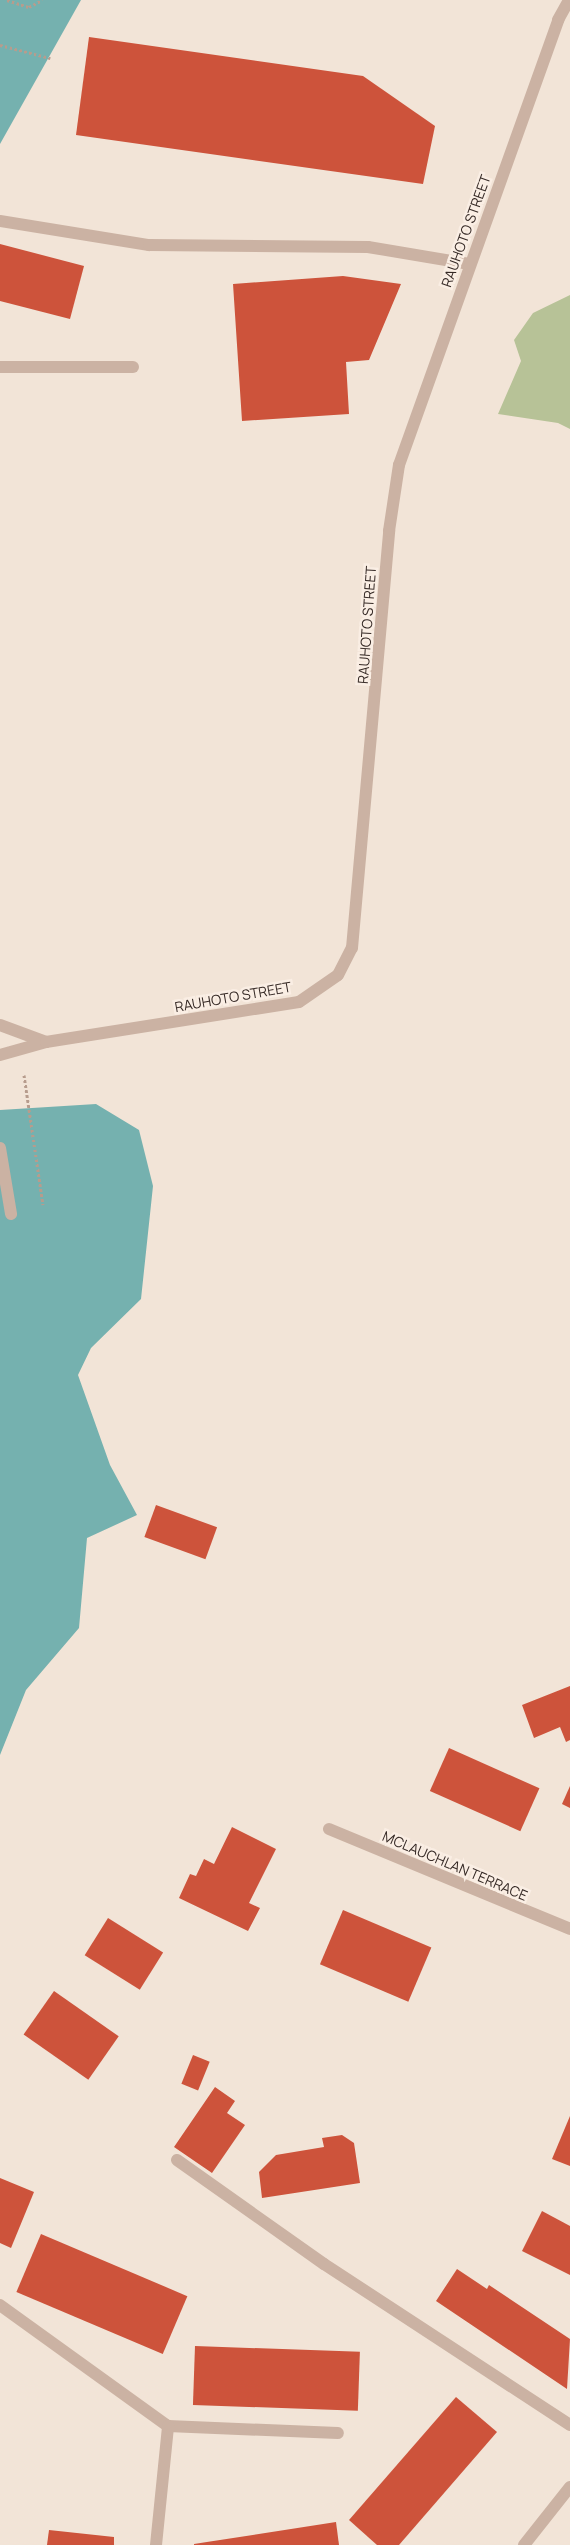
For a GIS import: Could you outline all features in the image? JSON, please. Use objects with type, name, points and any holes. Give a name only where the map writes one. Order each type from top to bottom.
[{"type":"street","name":"RAUHOTO STREET","points":[[0,1055],[46,1042],[299,1002],[338,975],[352,948],[398,465],[558,20],[569,0]]},
{"type":"street","points":[[0,221],[149,245],[368,247],[470,264]]},
{"type":"street","points":[[0,367],[133,366]]},
{"type":"street","points":[[0,1025],[46,1042]]},
{"type":"street","points":[[0,1148],[11,1214]]},
{"type":"street","name":"MCLAUCHLAN TERRACE","points":[[329,1829],[570,1929]]},
{"type":"street","points":[[177,2160],[324,2264],[570,2425]]},
{"type":"street","points":[[0,2305],[168,2426],[338,2433]]},
{"type":"street","points":[[156,2545],[168,2426]]},
{"type":"street","points":[[524,2545],[570,2487]]},
{"type":"path","points":[[7,0],[29,7],[42,0]]},
{"type":"path","points":[[0,45],[50,58]]},
{"type":"path","points":[[24,1072],[43,1205]]},
{"type":"green space","points":[[570,295],[570,429],[558,423],[498,414],[521,361],[514,340],[533,313]]},
{"type":"water","points":[[0,0],[81,0],[0,144]]},
{"type":"water","points":[[96,1104],[139,1130],[153,1186],[141,1299],[91,1348],[78,1375],[110,1465],[137,1515],[87,1538],[79,1628],[26,1690],[0,1755],[0,1110]]},
{"type":"building","points":[[89,37],[363,76],[435,126],[423,184],[76,135]]},
{"type":"building","points":[[0,244],[84,266],[70,319],[0,301]]},
{"type":"building","points":[[343,276],[401,284],[369,360],[346,362],[349,414],[242,421],[233,284]]},
{"type":"building","points":[[156,1505],[217,1527],[205,1559],[144,1537]]},
{"type":"building","points":[[570,1686],[570,1740],[566,1742],[560,1727],[534,1738],[522,1705]]},
{"type":"building","points":[[449,1748],[539,1788],[520,1831],[430,1791]]},
{"type":"building","points":[[570,1786],[570,1808],[562,1804]]},
{"type":"building","points":[[232,1827],[276,1849],[249,1903],[260,1908],[248,1931],[179,1898],[190,1874],[196,1876],[204,1859],[214,1864]]},
{"type":"building","points":[[343,1910],[431,1948],[408,2002],[320,1964]]},
{"type":"building","points":[[108,1918],[163,1952],[140,1990],[85,1955]]},
{"type":"building","points":[[54,1991],[119,2036],[88,2080],[24,2034]]},
{"type":"building","points":[[193,2055],[210,2062],[198,2090],[181,2084]]},
{"type":"building","points":[[215,2087],[235,2101],[227,2113],[245,2125],[212,2173],[174,2147]]},
{"type":"building","points":[[570,2116],[570,2166],[552,2159]]},
{"type":"building","points":[[342,2135],[354,2143],[360,2183],[262,2198],[259,2172],[276,2155],[324,2147],[322,2138]]},
{"type":"building","points":[[0,2178],[34,2192],[11,2248],[0,2243]]},
{"type":"building","points":[[542,2211],[570,2226],[570,2275],[522,2251]]},
{"type":"building","points":[[41,2234],[187,2296],[163,2354],[16,2292]]},
{"type":"building","points":[[457,2269],[487,2289],[489,2285],[570,2339],[567,2389],[436,2301]]},
{"type":"building","points":[[195,2346],[360,2352],[358,2411],[193,2405]]},
{"type":"building","points":[[456,2397],[497,2432],[399,2545],[377,2545],[349,2520]]},
{"type":"building","points":[[336,2522],[339,2545],[194,2545],[194,2544]]},
{"type":"building","points":[[49,2530],[114,2537],[114,2545],[47,2545]]}]
